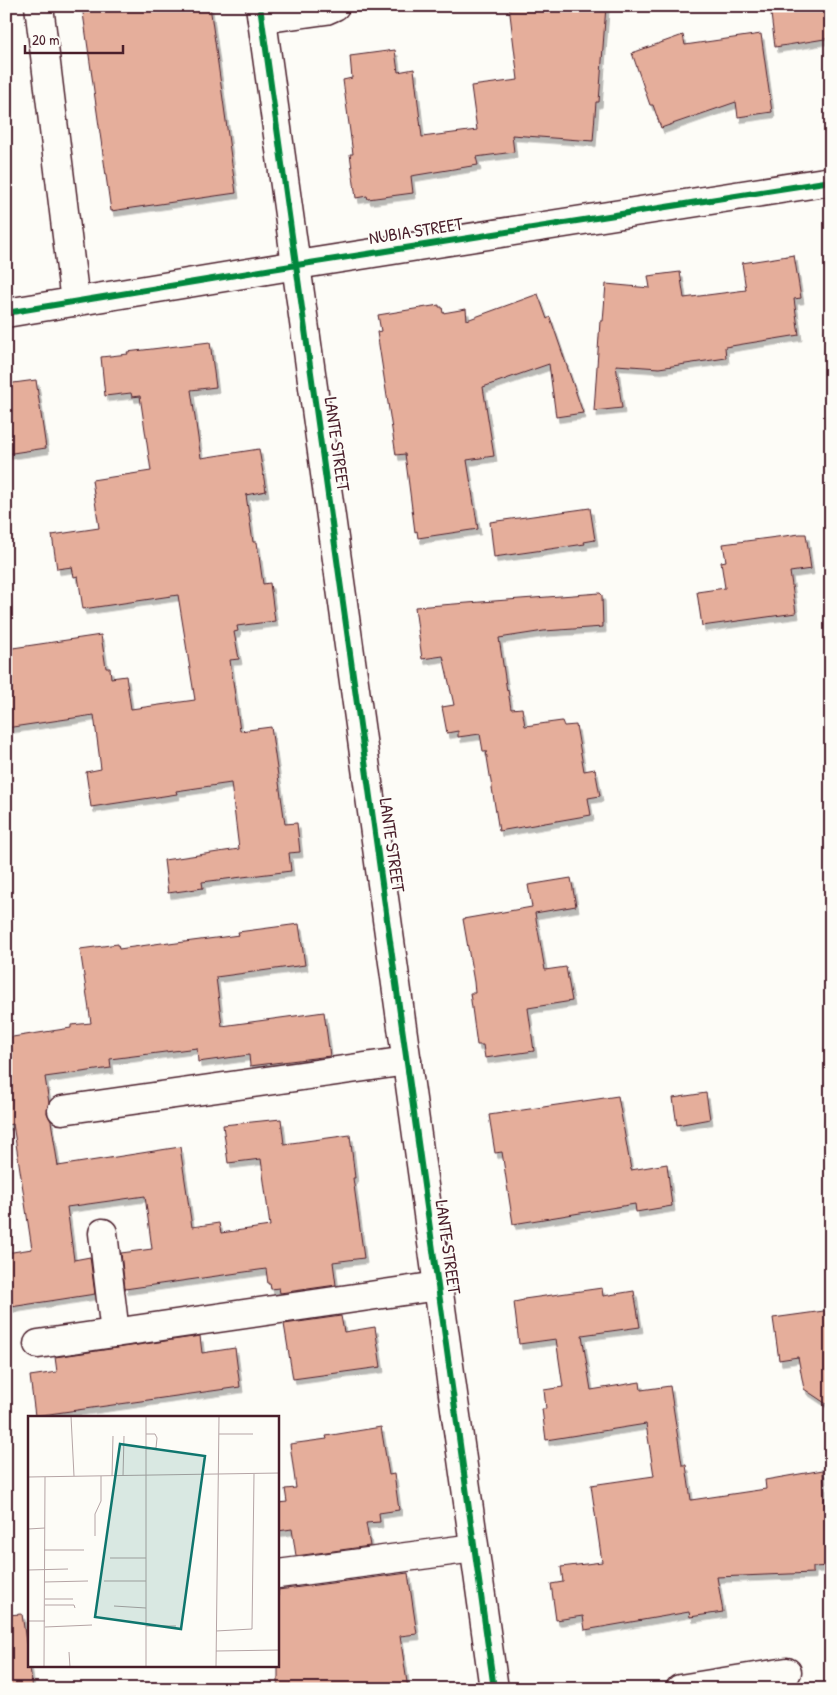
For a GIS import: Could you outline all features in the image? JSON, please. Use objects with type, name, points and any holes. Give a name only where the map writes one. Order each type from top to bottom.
[{"type":"street","points":[[40,6],[75,302]]},
{"type":"street","points":[[261,13],[326,10],[335,6]]},
{"type":"street","name":"LANTE STREET","points":[[261,13],[494,1689]]},
{"type":"street","name":"NUBIA STREET","points":[[6,313],[831,181]]},
{"type":"street","points":[[62,1110],[407,1061]]},
{"type":"street","points":[[103,1233],[115,1333]]},
{"type":"street","points":[[38,1344],[438,1286]]},
{"type":"street","points":[[279,1574],[474,1548]]},
{"type":"street","points":[[680,1689],[787,1672]]},
{"type":"building","points":[[82,6],[210,6],[236,193],[111,211]]},
{"type":"building","points":[[509,6],[606,6],[599,102],[596,102],[593,141],[512,135],[514,152],[476,157],[478,165],[411,176],[413,193],[368,199],[367,196],[356,198],[350,154],[353,154],[343,80],[352,78],[350,56],[395,50],[398,72],[414,69],[422,137],[477,130],[471,86],[518,80]]},
{"type":"building","points":[[770,6],[831,6],[831,38],[775,47]]},
{"type":"building","points":[[761,34],[772,112],[738,117],[736,102],[661,128],[653,105],[650,105],[632,53],[683,35],[685,45]]},
{"type":"building","points":[[794,255],[801,298],[794,299],[799,335],[725,347],[726,358],[659,368],[616,365],[622,408],[594,411],[600,321],[603,321],[606,284],[650,288],[648,276],[680,272],[684,298],[746,290],[742,263]]},
{"type":"building","points":[[538,294],[547,319],[550,317],[583,413],[556,417],[549,364],[483,387],[494,456],[467,460],[478,529],[418,538],[417,531],[415,532],[405,454],[396,455],[377,332],[381,331],[378,315],[439,305],[439,307],[442,307],[443,313],[466,309],[467,320]]},
{"type":"building","points":[[210,342],[216,387],[191,390],[201,458],[259,449],[266,491],[246,495],[253,542],[257,542],[263,584],[270,583],[275,621],[237,626],[238,631],[234,632],[239,659],[230,660],[240,731],[271,727],[285,824],[297,823],[300,852],[289,853],[291,871],[202,882],[203,888],[168,893],[164,860],[239,849],[231,783],[176,791],[177,794],[91,807],[86,772],[101,769],[94,715],[6,728],[6,649],[101,635],[106,668],[110,668],[111,678],[126,676],[131,709],[195,700],[178,595],[83,609],[78,576],[74,577],[72,567],[57,569],[52,535],[99,528],[92,480],[151,471],[140,396],[132,397],[131,393],[105,396],[101,357]]},
{"type":"building","points":[[36,380],[46,448],[6,454],[6,384]]},
{"type":"building","points":[[590,508],[595,540],[584,542],[585,544],[494,557],[490,522]]},
{"type":"building","points":[[806,534],[811,569],[790,572],[796,613],[702,626],[697,592],[725,588],[721,562],[726,561],[723,544]]},
{"type":"building","points":[[600,593],[602,595],[603,627],[544,631],[499,638],[511,709],[522,708],[525,726],[562,721],[564,726],[576,725],[584,771],[595,769],[600,796],[588,798],[591,815],[499,831],[486,751],[483,751],[480,734],[458,737],[458,731],[447,733],[442,707],[454,705],[443,656],[422,659],[415,607]]},
{"type":"building","points":[[571,878],[576,906],[535,913],[545,970],[566,967],[572,1001],[528,1008],[534,1051],[485,1058],[483,1045],[477,1045],[470,993],[475,993],[474,982],[463,919],[532,907],[528,885]]},
{"type":"building","points":[[299,924],[305,965],[216,977],[222,1026],[324,1012],[330,1056],[250,1066],[249,1055],[198,1062],[197,1048],[110,1059],[111,1068],[45,1077],[49,1103],[47,1113],[51,1121],[58,1166],[180,1147],[192,1227],[219,1223],[221,1233],[270,1226],[261,1159],[228,1163],[223,1125],[281,1119],[284,1144],[350,1135],[355,1178],[353,1178],[364,1258],[333,1262],[336,1285],[280,1293],[279,1288],[271,1289],[270,1284],[268,1284],[266,1269],[125,1289],[121,1253],[152,1249],[145,1196],[67,1207],[74,1260],[90,1257],[95,1294],[11,1307],[6,1275],[6,1253],[32,1249],[13,1124],[6,1125],[6,1038],[71,1028],[71,1025],[91,1023],[80,949],[118,944],[119,949],[169,942],[169,944],[239,935],[238,932]]},
{"type":"building","points":[[706,1093],[710,1119],[677,1125],[673,1098]]},
{"type":"building","points":[[618,1096],[631,1170],[667,1164],[672,1206],[636,1212],[635,1204],[513,1224],[502,1152],[495,1153],[489,1115]]},
{"type":"building","points":[[602,1288],[603,1296],[634,1291],[640,1327],[582,1335],[591,1390],[640,1382],[641,1390],[670,1386],[682,1465],[686,1465],[691,1500],[766,1489],[765,1480],[823,1470],[826,1527],[829,1527],[831,1566],[813,1567],[813,1573],[717,1577],[723,1612],[690,1617],[689,1612],[585,1630],[583,1616],[556,1620],[551,1584],[563,1582],[561,1567],[602,1562],[591,1485],[654,1476],[646,1424],[546,1440],[542,1409],[546,1409],[544,1390],[563,1387],[556,1339],[519,1344],[514,1302]]},
{"type":"building","points":[[831,1310],[831,1407],[804,1389],[798,1357],[779,1360],[773,1318]]},
{"type":"building","points":[[341,1316],[344,1332],[375,1327],[381,1367],[293,1379],[284,1324]]},
{"type":"building","points":[[200,1336],[202,1353],[235,1348],[240,1387],[35,1416],[30,1376],[57,1372],[55,1357]]},
{"type":"building","points":[[381,1427],[389,1475],[394,1474],[399,1510],[379,1513],[380,1522],[366,1523],[370,1546],[296,1556],[292,1529],[279,1531],[279,1503],[287,1502],[285,1489],[296,1488],[290,1444],[327,1439],[326,1436]]},
{"type":"building","points":[[408,1573],[417,1634],[400,1636],[408,1689],[278,1689],[279,1590]]},
{"type":"building","points":[[22,1614],[28,1668],[30,1668],[33,1689],[6,1689],[6,1615]]},
{"type":"cycle path","points":[[260,6],[494,1689]]},
{"type":"cycle path","points":[[6,313],[831,181]]}]
